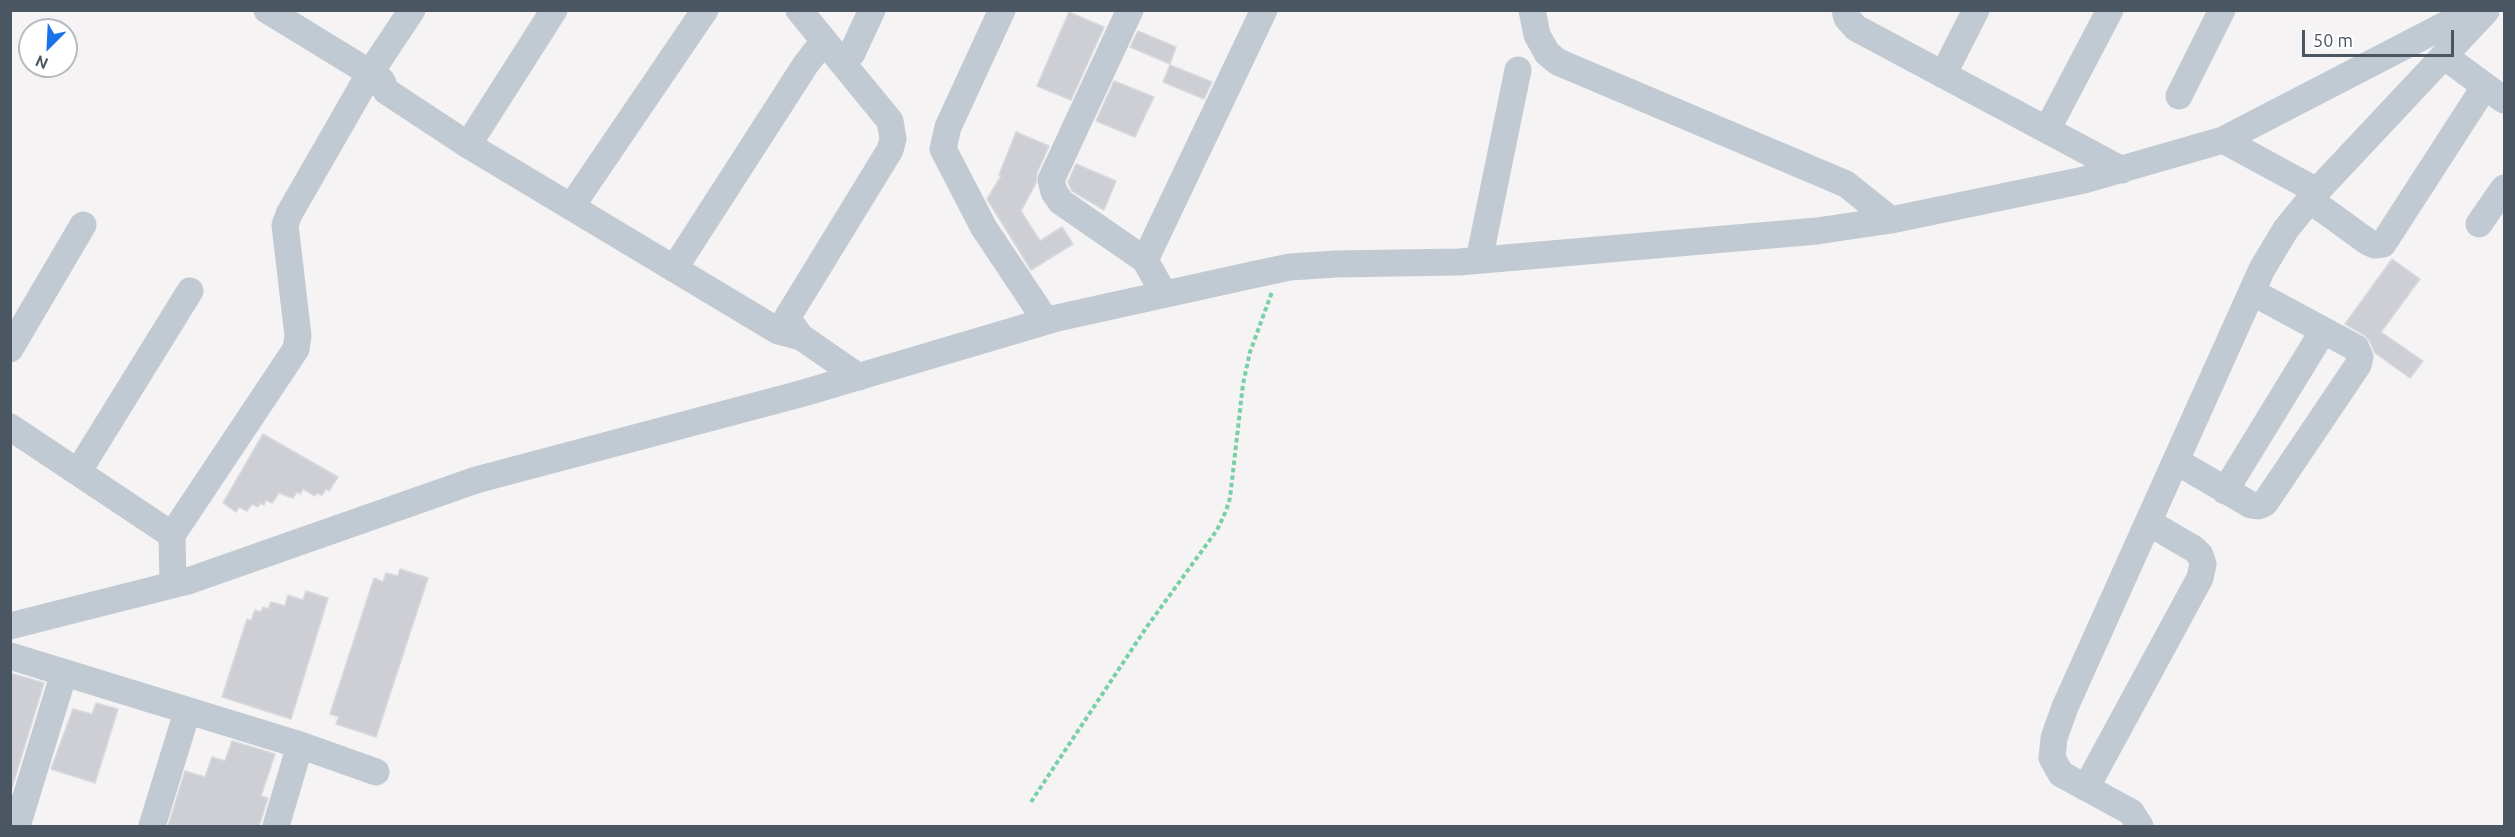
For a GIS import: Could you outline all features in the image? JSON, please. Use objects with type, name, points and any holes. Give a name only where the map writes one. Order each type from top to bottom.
[{"type":"street","points":[[267,10],[376,77],[393,80],[472,138],[678,263],[778,331],[794,328],[859,376]]},
{"type":"street","points":[[173,585],[172,535],[296,349],[298,336],[285,225],[289,213],[376,77],[412,10]]},
{"type":"street","points":[[472,138],[554,10]]},
{"type":"street","points":[[575,201],[705,10]]},
{"type":"street","points":[[794,328],[890,150],[893,139],[890,121],[799,10]]},
{"type":"street","points":[[852,53],[872,10]]},
{"type":"street","points":[[1002,10],[948,127],[943,149],[984,228],[1046,321]]},
{"type":"street","points":[[1131,10],[1051,180],[1054,192],[1061,202],[1145,260],[1164,294]]},
{"type":"street","points":[[1145,260],[1264,10]]},
{"type":"street","points":[[1532,10],[1537,35],[1547,53],[1557,62],[1846,184],[1891,220]]},
{"type":"street","points":[[1845,10],[1847,18],[1856,28],[2122,170]]},
{"type":"street","points":[[1943,75],[1976,10]]},
{"type":"street","points":[[2047,130],[2110,10]]},
{"type":"street","points":[[2179,96],[2222,10]]},
{"type":"street","points":[[10,626],[173,585],[476,480],[800,394],[1046,321],[1164,294],[1281,269],[1336,264],[1459,262],[1758,237],[1891,220],[2084,180],[2223,140],[2474,10]]},
{"type":"street","points":[[2140,826],[2131,812],[2061,774],[2052,758],[2054,738],[2252,292],[2286,229],[2313,195],[2487,10]]},
{"type":"street","points":[[678,263],[806,64],[824,41]]},
{"type":"street","points":[[2223,140],[2313,195],[2368,242],[2375,245],[2383,244],[2495,93],[2444,56]]},
{"type":"street","points":[[1479,260],[1518,70]]},
{"type":"street","points":[[2479,224],[2505,188]]},
{"type":"street","points":[[10,349],[83,225]]},
{"type":"street","points":[[78,472],[190,291]]},
{"type":"street","points":[[2176,461],[2251,505],[2258,506],[2265,503],[2355,372],[2360,357],[2356,348],[2252,292]]},
{"type":"street","points":[[2225,490],[2323,331]]},
{"type":"street","points":[[10,427],[172,535]]},
{"type":"street","points":[[2086,788],[2200,578],[2204,564],[2194,549],[2148,522]]},
{"type":"street","points":[[10,656],[300,745],[376,772]]},
{"type":"street","points":[[18,826],[64,673]]},
{"type":"street","points":[[152,826],[187,712]]},
{"type":"street","points":[[276,826],[300,745]]},
{"type":"path","points":[[1031,802],[1146,628],[1217,530],[1226,511],[1230,498],[1243,384],[1250,352],[1281,269]]},
{"type":"building","points":[[1069,12],[1104,27],[1071,100],[1037,86]]},
{"type":"building","points":[[1138,31],[1176,47],[1170,64],[1130,47]]},
{"type":"building","points":[[1170,65],[1212,82],[1204,99],[1163,82]]},
{"type":"building","points":[[1114,81],[1154,97],[1135,137],[1096,121]]},
{"type":"building","points":[[1016,132],[1049,146],[1037,173],[1036,183],[1021,211],[1040,241],[1062,227],[1073,244],[1031,270],[987,199],[1001,176],[999,175]]},
{"type":"building","points":[[1076,164],[1116,181],[1104,210],[1072,191],[1068,182]]},
{"type":"building","points":[[2392,259],[2420,279],[2381,332],[2423,361],[2410,378],[2375,353],[2364,335],[2345,324]]},
{"type":"building","points":[[263,434],[338,477],[329,491],[326,489],[322,495],[317,493],[315,496],[303,489],[293,498],[279,493],[272,503],[266,500],[264,505],[260,503],[258,507],[252,504],[247,511],[239,507],[236,512],[223,503]]},
{"type":"building","points":[[400,569],[428,578],[376,737],[336,724],[339,717],[330,714],[374,578],[383,582],[386,573],[398,576]]},
{"type":"building","points":[[306,591],[328,598],[291,719],[222,697],[247,619],[251,621],[255,610],[261,612],[263,607],[268,609],[271,602],[285,606],[288,595],[303,600]]},
{"type":"building","points":[[10,673],[44,683],[10,794]]},
{"type":"building","points":[[96,703],[118,709],[95,783],[51,769],[73,709],[92,714]]},
{"type":"building","points":[[232,741],[275,754],[261,796],[268,798],[259,826],[168,826],[185,771],[205,777],[212,757],[225,761]]}]
